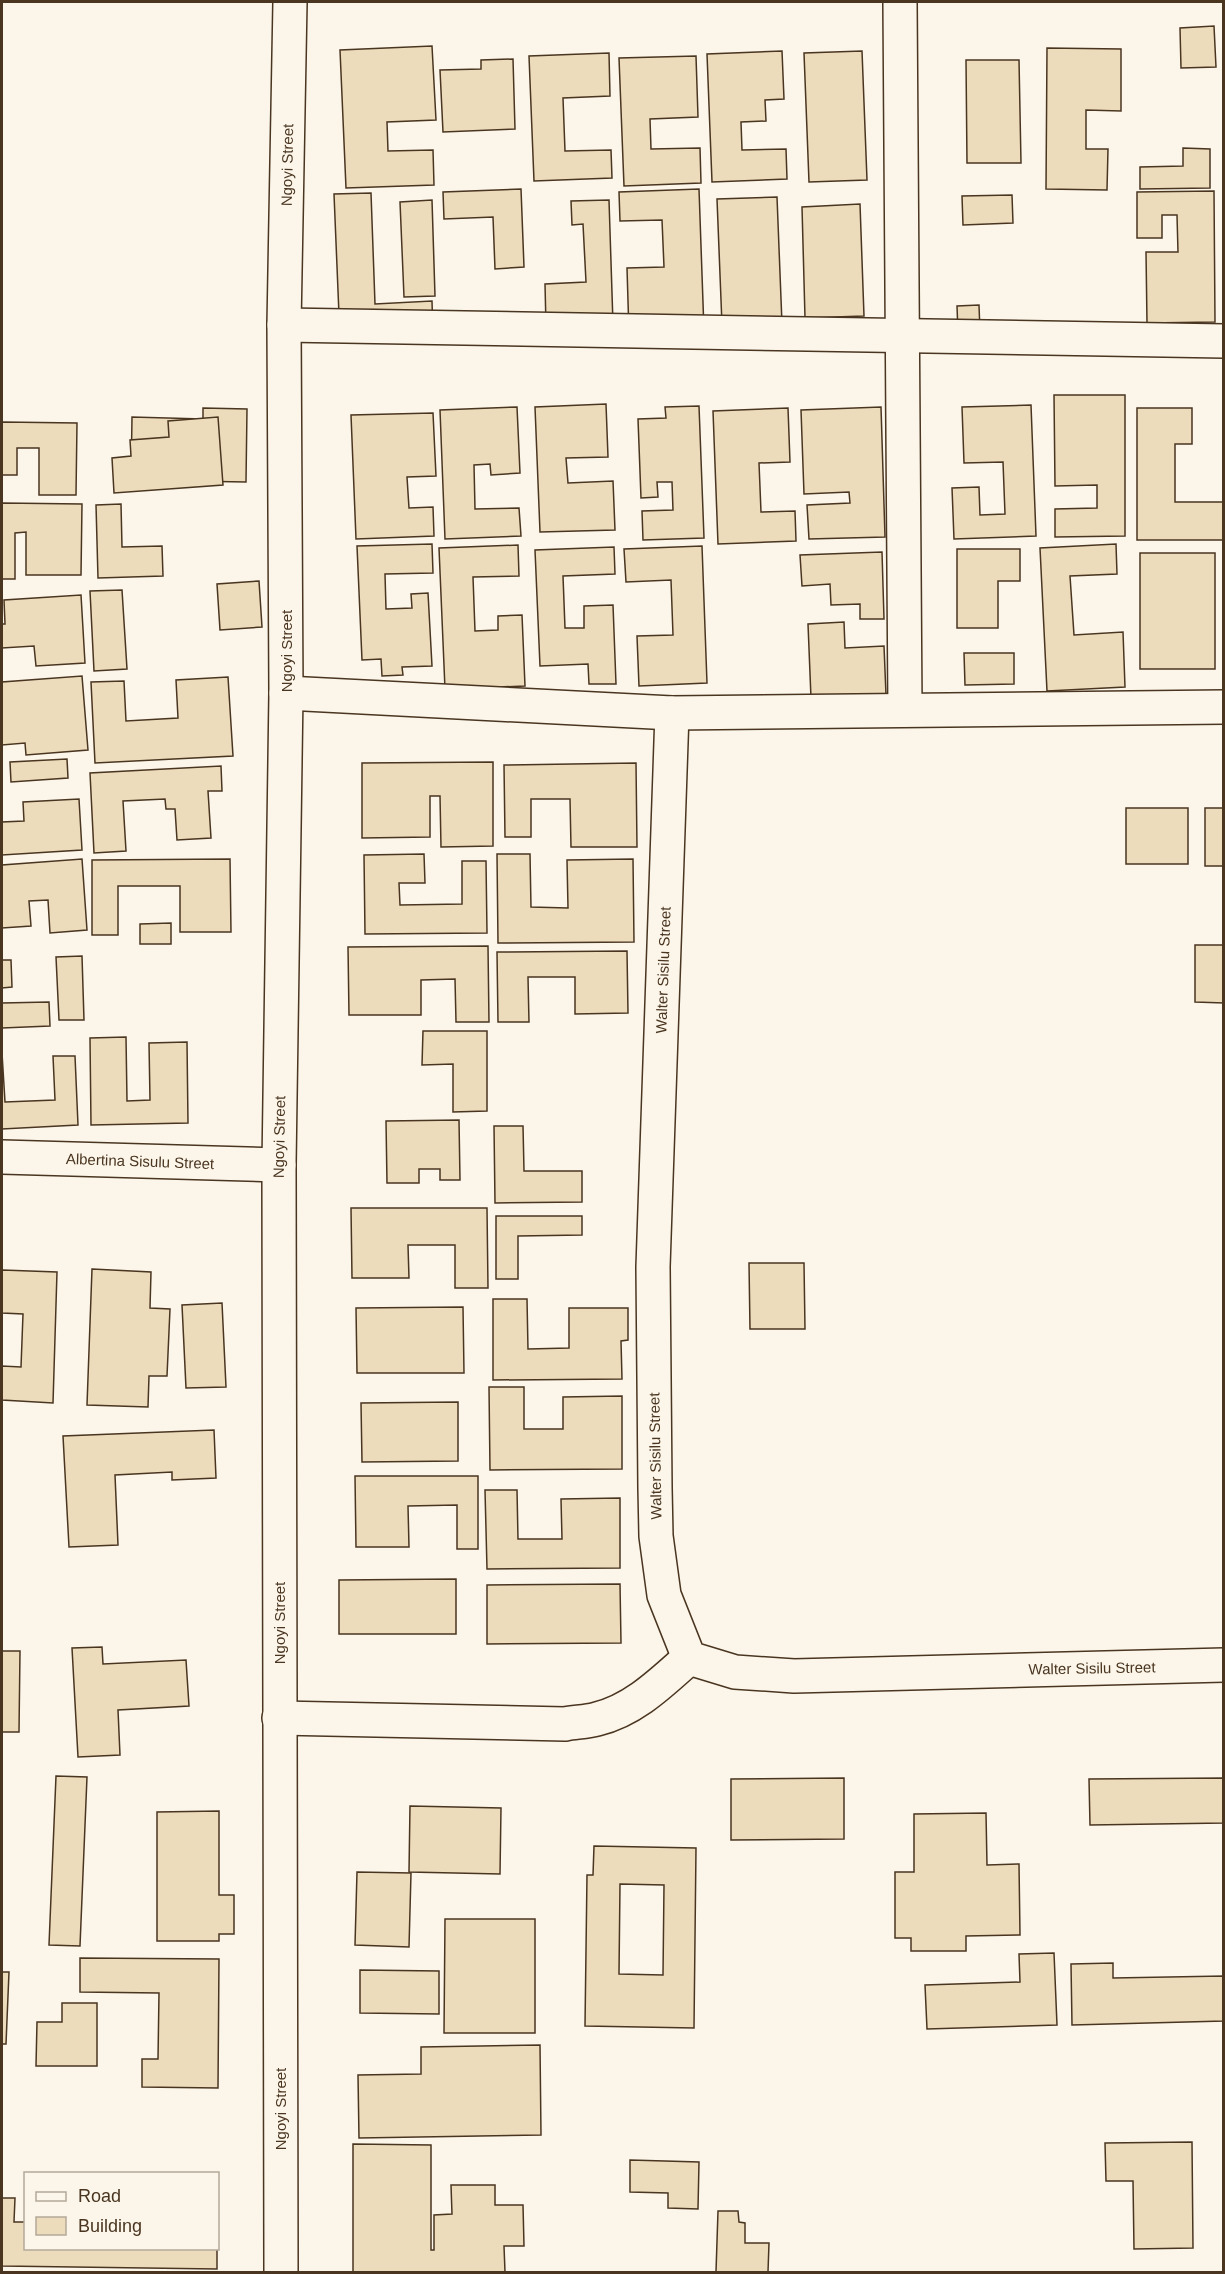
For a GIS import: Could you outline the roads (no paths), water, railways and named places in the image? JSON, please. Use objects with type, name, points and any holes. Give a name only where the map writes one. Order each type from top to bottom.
[{"type":"street","name":"Ngoyi Street","points":[[281,2272],[279,1165],[286,693],[284,325],[290,2]]},
{"type":"street","points":[[900,2],[905,710]]},
{"type":"street","points":[[284,325],[1224,341]]},
{"type":"street","points":[[286,693],[672,713],[1224,707]]},
{"type":"street","name":"Walter Sisilu Street","points":[[672,713],[652,1267],[655,1498],[656,1536],[664,1595],[689,1658],[735,1672],[794,1676],[1224,1665]]},
{"type":"street","name":"Albertina Sisulu Street","points":[[2,1157],[279,1165]]},
{"type":"street","points":[[279,1718],[565,1724],[596,1720],[621,1711],[655,1688],[689,1658]]}]
